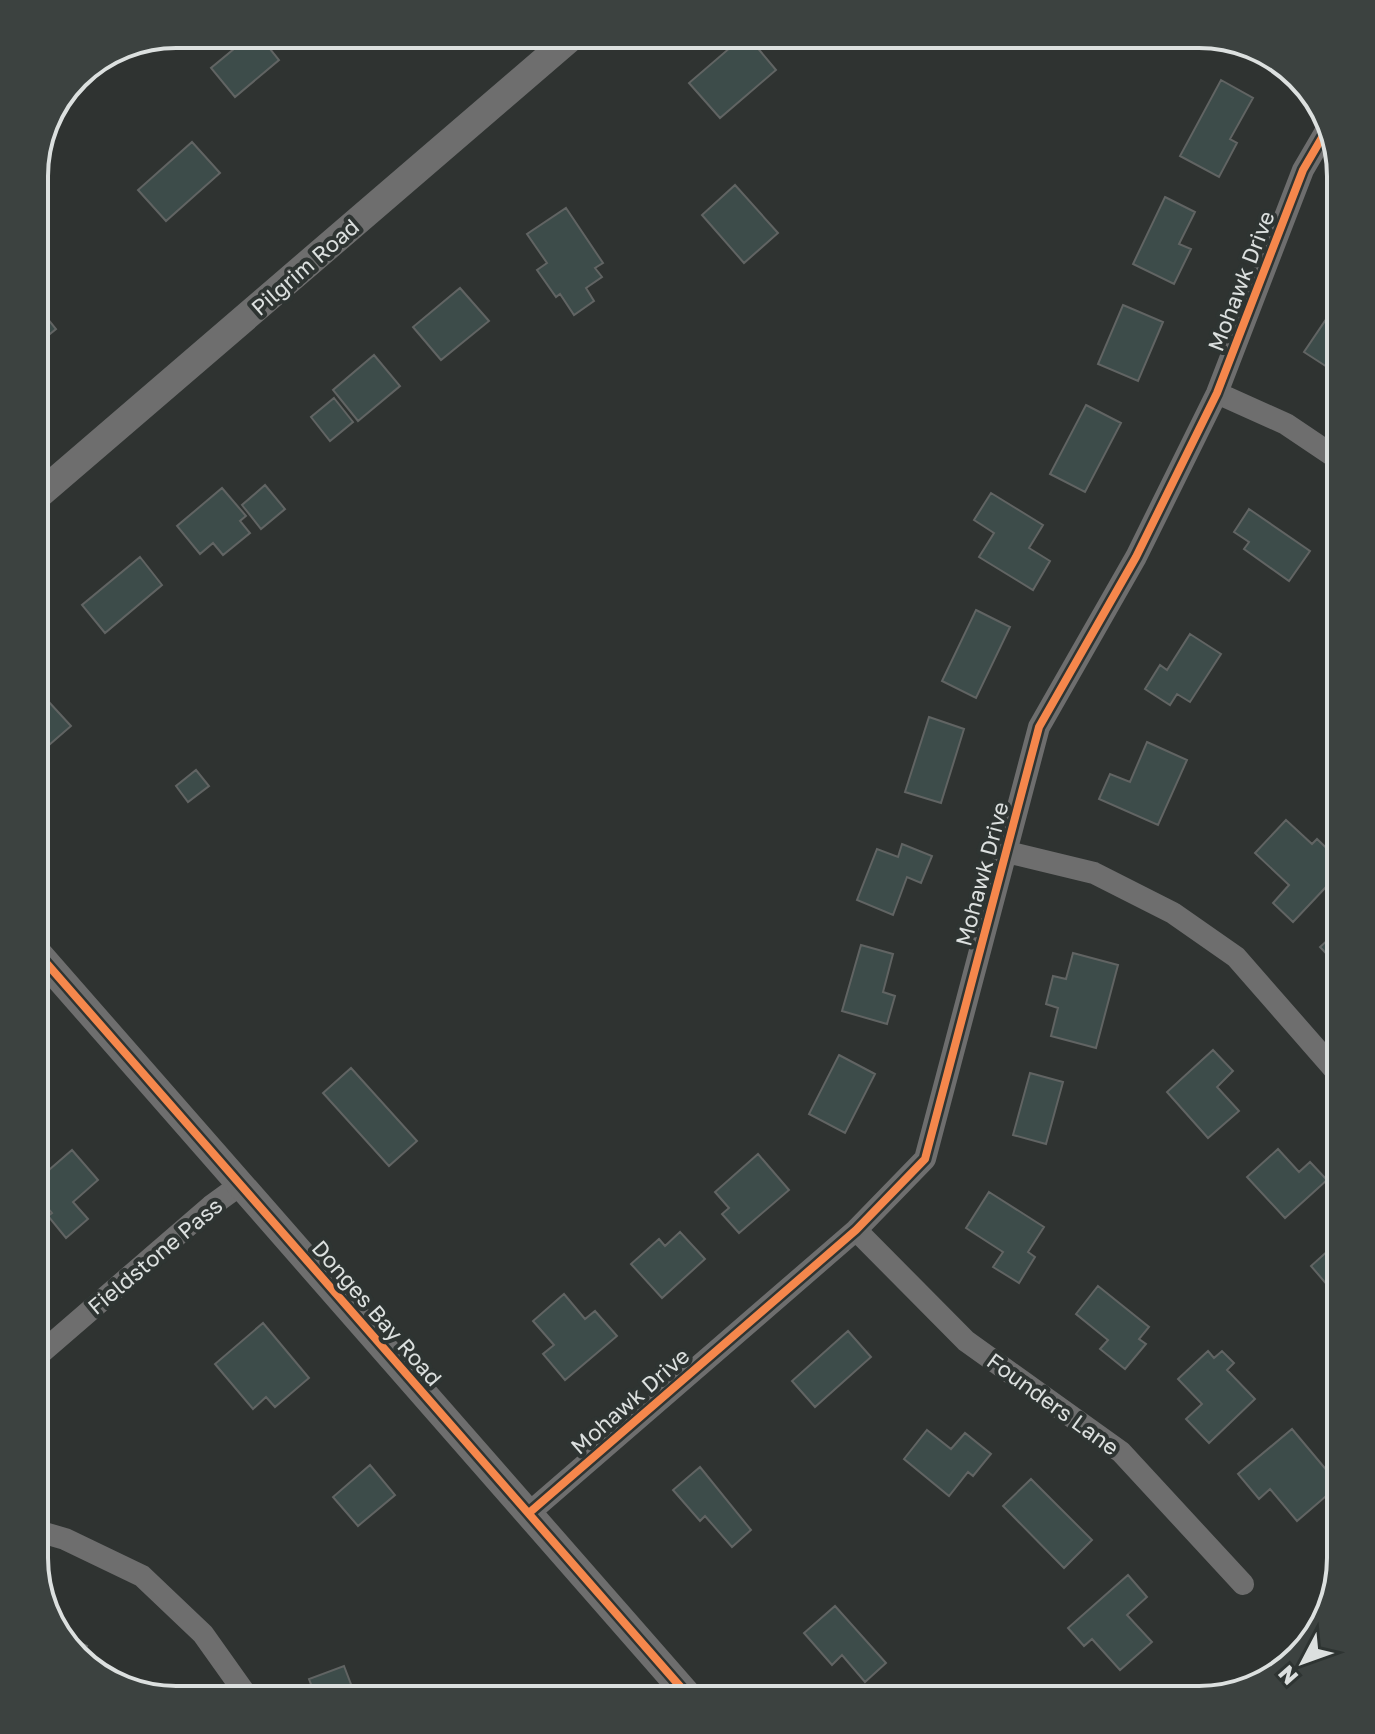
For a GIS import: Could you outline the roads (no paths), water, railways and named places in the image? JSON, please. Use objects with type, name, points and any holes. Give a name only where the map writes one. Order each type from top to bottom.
[{"type":"street","name":"Pilgrim Road","points":[[48,487],[559,48]]},
{"type":"street","name":"Mohawk Drive","points":[[529,1513],[856,1230],[925,1159],[1039,727],[1136,557],[1217,393],[1303,170],[1321,139]]},
{"type":"street","points":[[1217,393],[1286,424],[1327,452]]},
{"type":"street","points":[[1007,852],[1094,873],[1173,913],[1236,957],[1327,1061]]},
{"type":"street","name":"Donges Bay Road","points":[[48,965],[680,1686]]},
{"type":"street","name":"Fieldstone Pass","points":[[48,1347],[211,1206],[240,1185]]},
{"type":"street","name":"Founders Lane","points":[[856,1230],[966,1341],[1121,1452],[1243,1584]]},
{"type":"street","points":[[48,1534],[65,1539],[142,1576],[203,1634],[240,1686]]}]
